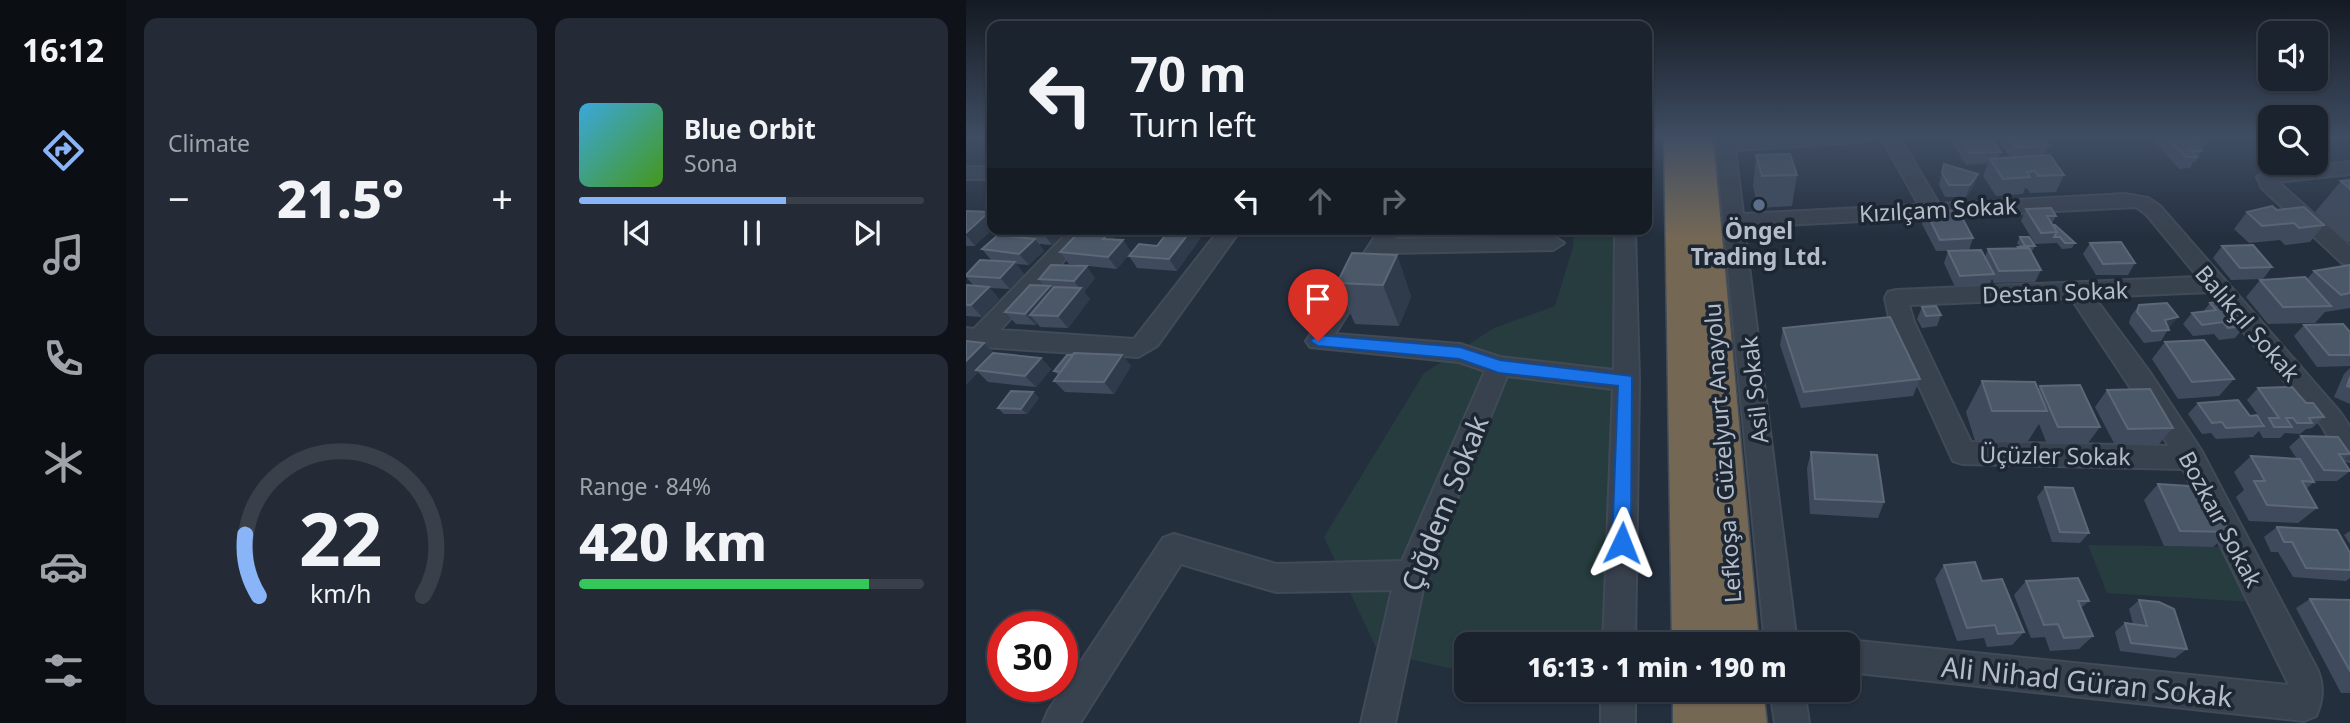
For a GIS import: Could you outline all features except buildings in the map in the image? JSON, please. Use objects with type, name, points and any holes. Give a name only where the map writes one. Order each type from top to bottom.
[{"type":"highway","name":"Lefkoşa - Güzelyurt Anayolu","points":[[1678,171],[1695,632]]},
{"type":"highway","name":"Lefkoşa - Güzelyurt Anayolu","points":[[1718,171],[1736,632]]},
{"type":"highway","points":[[1697,702],[1698,723]]},
{"type":"highway","points":[[1741,702],[1742,723]]},
{"type":"street","name":"Asil Sokak","points":[[1724,171],[1736,221],[1780,632]]},
{"type":"street","points":[[1909,171],[1931,208]]},
{"type":"street","points":[[2325,171],[2267,177],[2269,184],[2350,257]]},
{"type":"street","points":[[966,173],[987,173]]},
{"type":"street","name":"Kızılçam Sokak","points":[[1736,221],[1931,208],[2125,200],[2141,202]]},
{"type":"street","name":"Balıkçıl Sokak","points":[[2141,202],[2154,210],[2213,285],[2331,419],[2350,450]]},
{"type":"street","points":[[973,337],[1077,235]]},
{"type":"street","points":[[973,337],[1138,348],[1150,340],[1227,235]]},
{"type":"street","points":[[1619,632],[1626,381],[1625,235]]},
{"type":"street","points":[[1553,243],[1385,238],[1318,341],[1460,353],[1499,366],[1626,381]]},
{"type":"street","name":"Destan Sokak","points":[[1896,298],[2079,293],[2213,285]]},
{"type":"street","name":"Bozkaır Sokak","points":[[2079,293],[2143,381],[2191,457],[2306,682]]},
{"type":"street","name":"Üçüzler Sokak","points":[[1896,298],[1902,322],[1963,453],[2191,457]]},
{"type":"street","name":"Çığdem Sokak","points":[[1378,723],[1411,575],[1499,366]]},
{"type":"street","points":[[1060,723],[1174,548],[1276,578],[1411,575]]},
{"type":"street","name":"Ali Nihad Güran Sokak","points":[[1860,657],[2304,704],[2306,682]]},
{"type":"street","points":[[1618,702],[1618,723]]},
{"type":"street","points":[[1789,702],[1792,723]]},
{"type":"green space","points":[[1574,235],[1632,235],[1606,632],[1454,632],[1454,669],[1378,652],[1324,537],[1424,373],[1494,328],[1555,306],[1573,247]]},
{"type":"green space","points":[[2088,545],[2223,547],[2251,602],[2107,593]]},
{"type":"place","name":"Öngel Trading Ltd.","points":[[1759,205]]},
{"type":"route","points":[[1318,341],[1460,353],[1499,366],[1626,381],[1622,543]]}]
